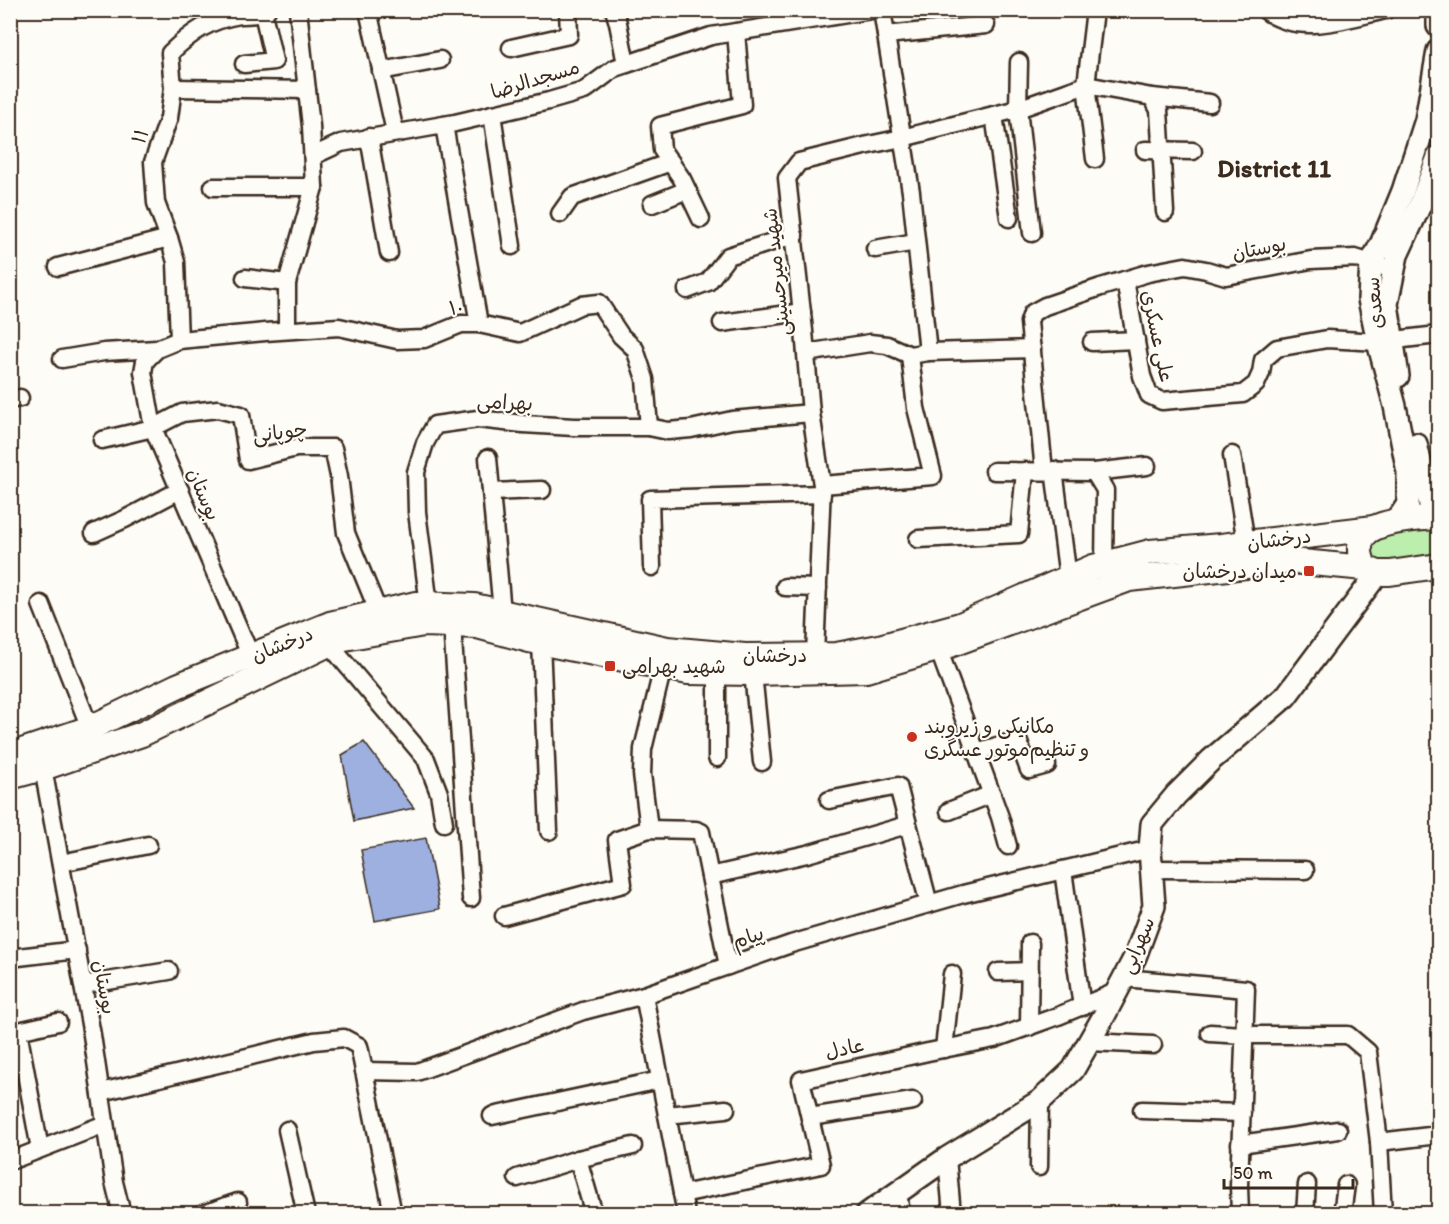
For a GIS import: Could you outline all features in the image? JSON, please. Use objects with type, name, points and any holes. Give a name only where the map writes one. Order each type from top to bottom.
[{"type":"main road","points":[[1436,517],[1385,525],[1365,533],[1361,538],[1360,554],[1372,570],[1390,573],[1438,566]]},
{"type":"main road","name":"درخشان","points":[[10,777],[142,734],[330,624],[383,622],[477,626],[541,642],[688,672],[753,673],[815,663],[836,655],[879,647],[960,625],[1093,567],[1150,552],[1246,543],[1385,525]]},
{"type":"main road","name":"درخشان","points":[[10,755],[90,728],[177,686],[255,667],[329,644],[383,622],[416,604],[474,606],[668,649],[866,670],[947,646],[1129,579],[1291,561],[1372,570]]},
{"type":"street","points":[[287,330],[287,284],[314,187],[298,10]]},
{"type":"street","points":[[368,10],[395,132]]},
{"type":"street","points":[[511,48],[568,34],[568,10]]},
{"type":"street","points":[[614,10],[626,64]]},
{"type":"street","name":"مسجدالرضا","points":[[313,156],[341,143],[492,114],[584,91],[615,68],[711,36],[872,10]]},
{"type":"street","points":[[882,10],[911,192],[928,352]]},
{"type":"street","points":[[1095,10],[1086,85],[1095,159]]},
{"type":"street","points":[[1265,10],[1275,18],[1293,23],[1321,25],[1386,10]]},
{"type":"street","points":[[1438,10],[1438,26]]},
{"type":"street","points":[[244,64],[274,61],[265,12]]},
{"type":"street","name":"۱۱","points":[[179,340],[176,262],[170,238],[156,203],[153,162],[169,117],[173,88],[170,53],[189,35],[211,23],[238,15],[265,12]]},
{"type":"street","points":[[886,35],[986,25]]},
{"type":"street","points":[[701,219],[682,179],[662,150],[660,126],[742,105],[735,32]]},
{"type":"street","name":"سعدی","points":[[1436,517],[1396,368],[1369,299],[1371,263],[1432,122],[1438,51]]},
{"type":"street","points":[[381,71],[440,60]]},
{"type":"street","points":[[1019,62],[1018,110],[1032,233]]},
{"type":"street","points":[[1086,85],[1152,97],[1210,103]]},
{"type":"street","name":"شهید میرحسینی","points":[[815,663],[822,489],[811,413],[787,178],[800,162],[1018,110],[1086,85]]},
{"type":"street","points":[[173,88],[307,90]]},
{"type":"street","points":[[1152,97],[1159,110],[1153,151],[1165,212]]},
{"type":"street","points":[[492,114],[512,246]]},
{"type":"street","points":[[994,116],[1009,218]]},
{"type":"street","points":[[444,124],[479,324]]},
{"type":"street","points":[[369,137],[389,253]]},
{"type":"street","points":[[1153,151],[1193,151]]},
{"type":"street","name":"سعدی","points":[[1385,525],[1408,504],[1408,472],[1395,406],[1386,342],[1387,304],[1397,255],[1420,205],[1438,157]]},
{"type":"street","points":[[560,214],[573,197],[671,162]]},
{"type":"street","points":[[213,187],[314,187]]},
{"type":"street","points":[[652,204],[687,190]]},
{"type":"street","points":[[687,290],[708,282],[728,256],[794,235]]},
{"type":"street","points":[[58,267],[170,238]]},
{"type":"street","points":[[875,249],[916,242]]},
{"type":"street","name":"بوستان","points":[[1032,349],[1029,322],[1032,313],[1045,306],[1148,273],[1185,266],[1226,276],[1311,260],[1355,258],[1394,270]]},
{"type":"street","points":[[245,278],[287,284]]},
{"type":"street","name":"علی عسکری","points":[[1125,280],[1142,376],[1149,395],[1162,401],[1243,394],[1256,384],[1261,374],[1263,360],[1276,348],[1327,339],[1386,342]]},
{"type":"street","name":"۱۰","points":[[179,340],[339,327],[397,340],[424,339],[461,324],[479,324],[520,333],[580,306],[599,303],[621,336],[635,349],[645,380],[649,427]]},
{"type":"street","points":[[722,323],[802,312]]},
{"type":"street","points":[[1386,342],[1438,335]]},
{"type":"street","points":[[62,359],[104,352],[157,349],[179,340]]},
{"type":"street","points":[[1092,342],[1136,340]]},
{"type":"street","points":[[806,352],[870,343],[887,345],[910,355],[928,352],[1032,349],[1049,471],[1068,578]]},
{"type":"street","name":"بوستان","points":[[157,349],[145,361],[143,372],[153,428],[255,667]]},
{"type":"street","points":[[652,567],[650,499],[822,489],[933,476],[916,408],[910,355]]},
{"type":"street","name":"چوپانی","points":[[153,428],[182,413],[218,409],[241,415],[248,460],[296,448],[333,448],[346,533],[383,622]]},
{"type":"street","points":[[649,427],[668,431],[691,429],[732,420],[811,413]]},
{"type":"street","name":"بهرامی","points":[[429,605],[417,512],[416,472],[425,443],[435,425],[478,419],[573,427],[649,427]]},
{"type":"street","points":[[102,440],[153,428]]},
{"type":"street","points":[[1232,456],[1246,543]]},
{"type":"street","points":[[488,458],[502,612]]},
{"type":"street","points":[[994,471],[1094,472],[1148,466]]},
{"type":"street","points":[[918,539],[1019,534],[1025,471]]},
{"type":"street","points":[[1094,472],[1105,490],[1104,565]]},
{"type":"street","points":[[94,533],[180,490]]},
{"type":"street","points":[[491,492],[542,490]]},
{"type":"street","name":"سهرابی","points":[[867,1214],[947,1158],[1040,1101],[1073,1070],[1135,957],[1154,906],[1151,859],[1152,824],[1176,795],[1211,760],[1286,696],[1372,570]]},
{"type":"street","points":[[785,587],[818,588]]},
{"type":"street","points":[[41,604],[90,728]]},
{"type":"street","points":[[452,625],[471,898]]},
{"type":"street","points":[[541,642],[549,831]]},
{"type":"street","points":[[329,644],[426,759],[439,793],[444,823]]},
{"type":"street","points":[[938,648],[992,794],[1008,846]]},
{"type":"street","points":[[649,829],[642,774],[643,749],[663,667]]},
{"type":"street","points":[[717,672],[717,758]]},
{"type":"street","points":[[753,673],[762,762]]},
{"type":"street","points":[[976,752],[1018,740],[1029,770],[1047,765]]},
{"type":"street","name":"بوستان","points":[[43,768],[77,950],[114,1182],[122,1214]]},
{"type":"street","points":[[829,800],[898,786],[929,904]]},
{"type":"street","points":[[950,811],[992,794]]},
{"type":"street","points":[[710,876],[807,854],[907,825]]},
{"type":"street","points":[[504,916],[623,884],[617,840],[649,829],[696,830],[701,832],[728,966]]},
{"type":"street","points":[[61,863],[148,845]]},
{"type":"street","name":"پیام","points":[[364,1071],[417,1072],[584,1011],[644,994],[791,944],[963,894],[1063,870],[1151,859],[1305,870]]},
{"type":"street","points":[[1063,870],[1082,1007]]},
{"type":"street","points":[[1029,1027],[1030,943]]},
{"type":"street","points":[[10,958],[77,950]]},
{"type":"street","points":[[83,985],[169,971]]},
{"type":"street","points":[[998,972],[1030,971]]},
{"type":"street","points":[[944,1049],[952,974]]},
{"type":"street","points":[[1120,985],[1246,989],[1240,1144],[1240,1214]]},
{"type":"street","name":"عادل","points":[[682,1194],[821,1165],[801,1080],[994,1039],[1082,1007],[1120,985]]},
{"type":"street","points":[[644,994],[686,1214]]},
{"type":"street","points":[[40,1149],[18,1030],[58,1022]]},
{"type":"street","points":[[1210,1033],[1348,1035],[1368,1052],[1379,1142],[1383,1214]]},
{"type":"street","points":[[101,1092],[314,1041],[344,1038],[359,1046],[393,1214]]},
{"type":"street","points":[[1089,1042],[1153,1045]]},
{"type":"street","points":[[492,1116],[660,1080]]},
{"type":"street","points":[[810,1117],[913,1101]]},
{"type":"street","points":[[1040,1101],[1040,1167]]},
{"type":"street","points":[[667,1115],[726,1108]]},
{"type":"street","points":[[1142,1110],[1242,1113]]},
{"type":"street","points":[[10,1161],[105,1124]]},
{"type":"street","points":[[287,1130],[306,1214]]},
{"type":"street","points":[[1240,1144],[1338,1130]]},
{"type":"street","points":[[1379,1142],[1438,1135]]},
{"type":"street","points":[[517,1178],[578,1159],[633,1146]]},
{"type":"street","points":[[947,1158],[952,1214]]},
{"type":"street","points":[[578,1159],[594,1214]]},
{"type":"street","points":[[1305,1214],[1307,1184]]},
{"type":"street","points":[[1342,1214],[1346,1185]]},
{"type":"street","points":[[898,1192],[900,1214]]},
{"type":"street","points":[[203,1214],[238,1202]]},
{"type":"green space","points":[[1438,525],[1438,553],[1381,564],[1371,557],[1369,542],[1377,534]]},
{"type":"building","points":[[364,742],[414,808],[354,821],[342,755]]},
{"type":"building","points":[[426,838],[440,909],[375,921],[361,850]]},
{"type":"place","name":"میدان درخشان","points":[[1309,571]]},
{"type":"place","name":"شهید بهرامی","points":[[610,666]]},
{"type":"place","name":"مکانیکی و زیروبند و تنظیم‌موتور عسگری","points":[[912,737]]},
{"type":"district","name":"District 11","points":[[1274,168]]}]
